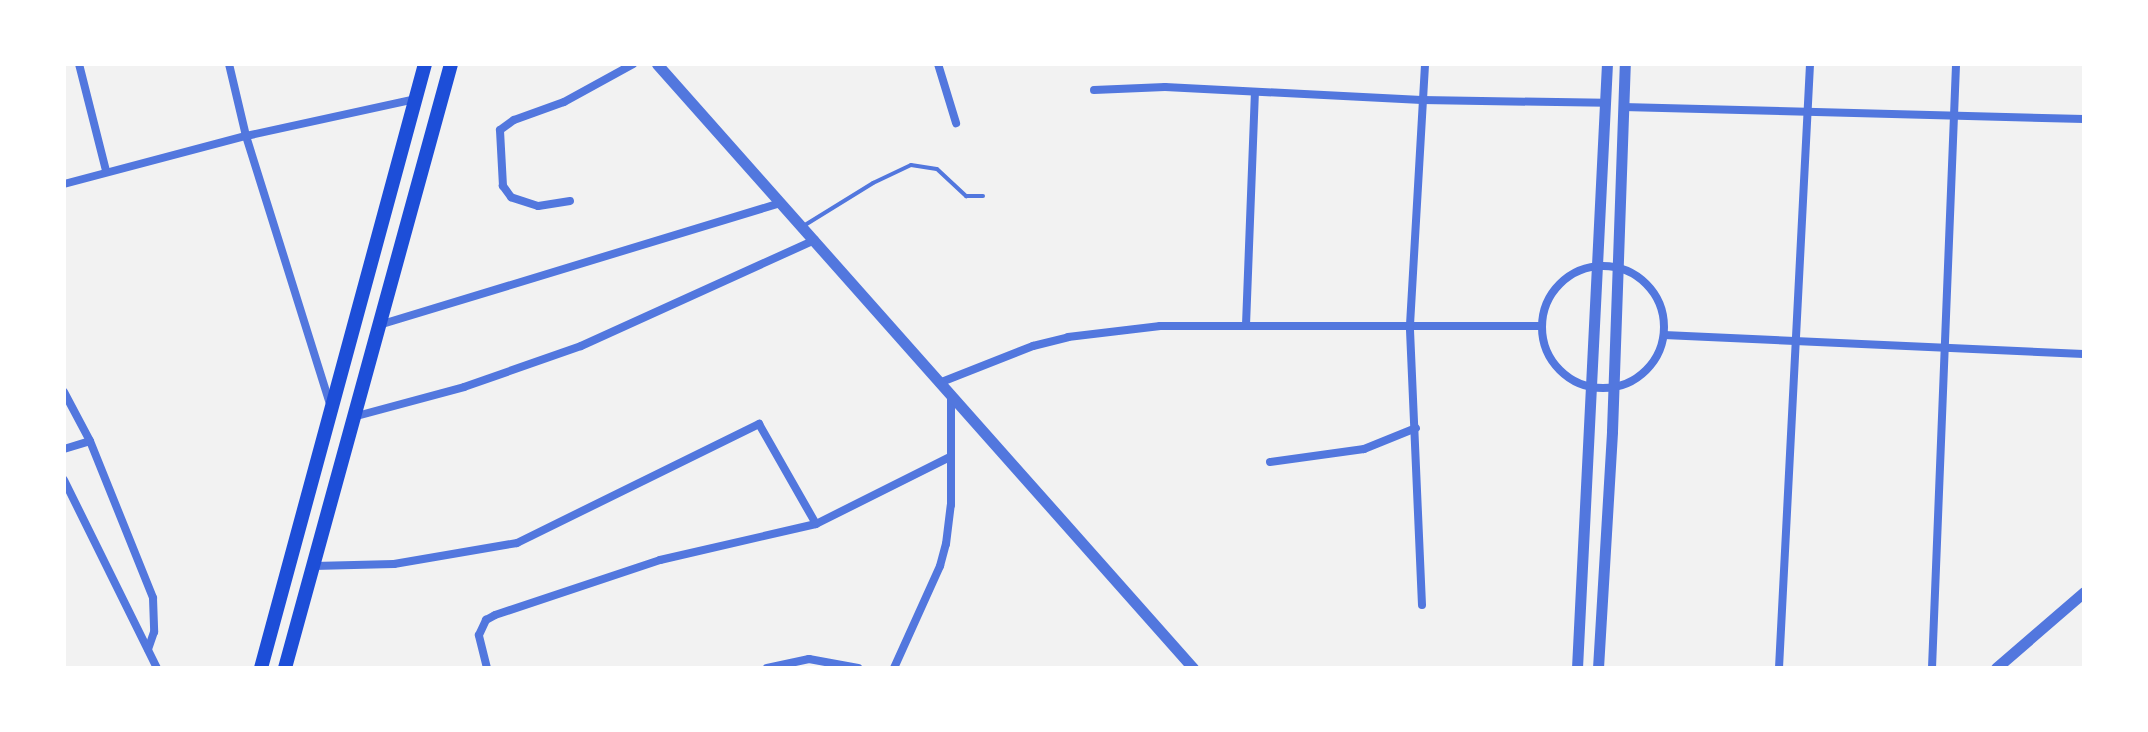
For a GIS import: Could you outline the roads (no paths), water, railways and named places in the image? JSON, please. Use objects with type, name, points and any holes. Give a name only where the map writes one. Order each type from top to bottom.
[{"type":"main road","points":[[261,668],[425,64]]},
{"type":"main road","points":[[285,668],[451,64]]},
{"type":"street","points":[[79,64],[106,171]]},
{"type":"street","points":[[229,64],[246,136],[330,406]]},
{"type":"street","points":[[570,201],[538,206],[519,203],[511,197],[503,186],[500,130],[514,120],[564,102],[633,64]]},
{"type":"street","points":[[657,64],[1193,668]]},
{"type":"street","points":[[938,64],[956,123]]},
{"type":"street","points":[[1422,605],[1410,325],[1425,64]]},
{"type":"street","points":[[1577,668],[1607,64]]},
{"type":"street","points":[[1598,668],[1613,387],[1625,64]]},
{"type":"street","points":[[1779,668],[1810,64]]},
{"type":"street","points":[[1932,668],[1956,64]]},
{"type":"street","points":[[1094,90],[1165,87],[1422,100],[1605,103]]},
{"type":"street","points":[[1246,325],[1255,92]]},
{"type":"street","points":[[64,184],[246,136],[416,99]]},
{"type":"street","points":[[1623,107],[2084,119]]},
{"type":"street","points":[[378,326],[780,203]]},
{"type":"street","points":[[352,417],[464,387],[581,346],[815,240]]},
{"type":"street","points":[[1597,266],[1617,267],[1633,274],[1653,292],[1663,317],[1664,335],[1647,369],[1613,387],[1590,387],[1571,379],[1555,365],[1545,347],[1541,326],[1546,304],[1557,286],[1575,272],[1597,266]]},
{"type":"street","points":[[939,383],[1004,356],[1068,337],[1160,326],[1541,326]]},
{"type":"street","points":[[1664,335],[2084,354]]},
{"type":"street","points":[[64,392],[90,441],[153,598],[154,632],[148,649]]},
{"type":"street","points":[[894,668],[940,566],[946,544],[951,505],[951,396]]},
{"type":"street","points":[[314,566],[394,564],[517,543],[759,424],[816,524]]},
{"type":"street","points":[[1270,462],[1364,449],[1416,428]]},
{"type":"street","points":[[64,449],[90,441]]},
{"type":"street","points":[[487,668],[479,635],[486,620],[495,615],[660,560],[816,524],[950,457]]},
{"type":"street","points":[[64,480],[157,668]]},
{"type":"street","points":[[1585,533],[1606,533]]},
{"type":"street","points":[[2002,666],[2084,592]]},
{"type":"street","points":[[767,668],[809,659],[858,668]]},
{"type":"lane","points":[[803,227],[873,183],[911,165],[937,169],[966,196],[983,196]]}]
